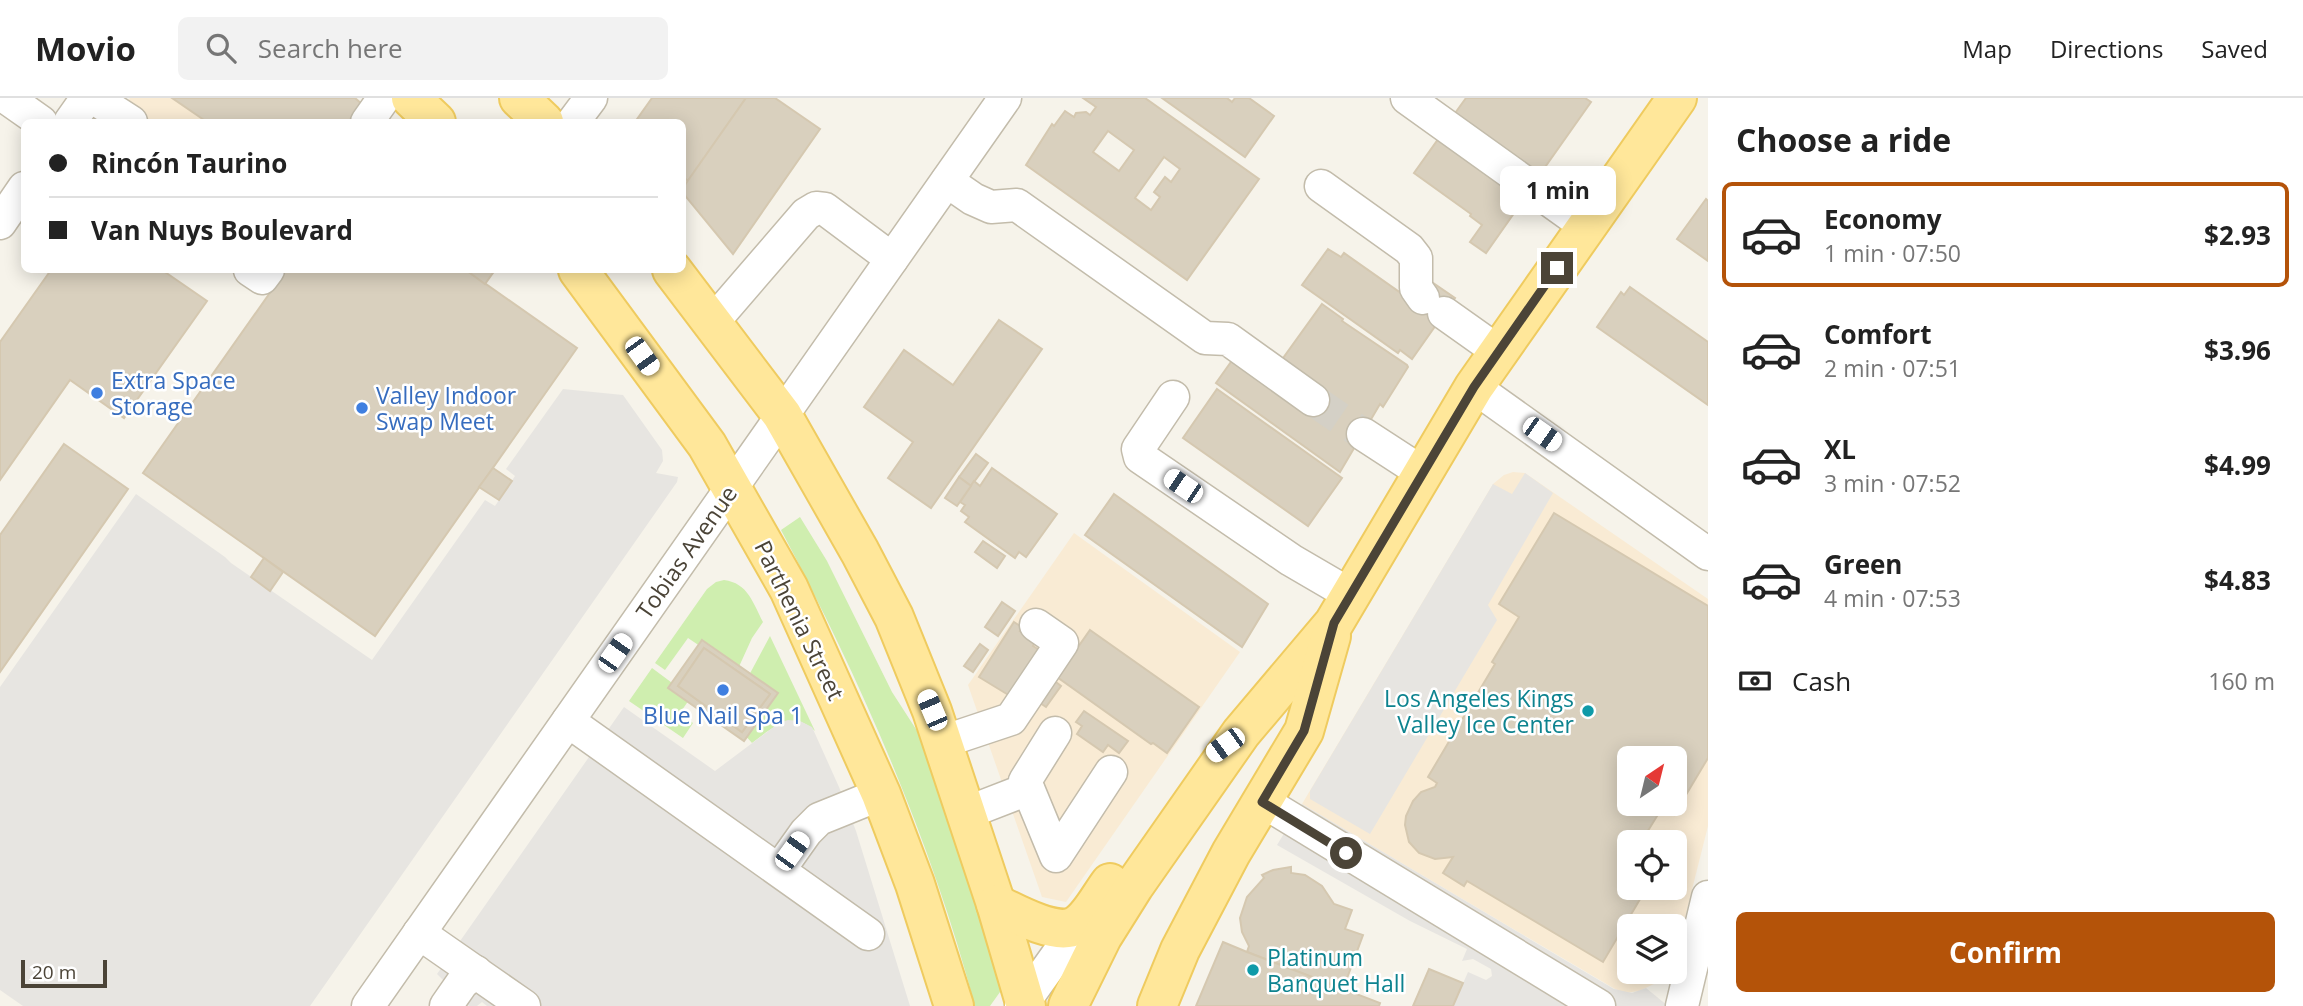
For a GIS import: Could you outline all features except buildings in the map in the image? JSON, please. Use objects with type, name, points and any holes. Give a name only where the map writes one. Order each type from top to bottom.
[{"type":"main road","points":[[411,98],[433,119]]},
{"type":"main road","points":[[519,98],[541,119]]},
{"type":"main road","points":[[1068,1006],[1116,912],[1241,733],[1343,609],[1474,387],[1677,98]]},
{"type":"main road","name":"Parthenia Street","points":[[580,273],[707,445],[789,589],[881,794],[915,884],[954,1006]]},
{"type":"main road","points":[[674,273],[782,415],[894,617],[932,710],[996,904],[1024,1004]]},
{"type":"main road","points":[[1157,1006],[1180,950],[1231,853],[1304,731],[1343,609]]},
{"type":"main road","points":[[996,904],[1054,928],[1069,928],[1083,919],[1192,768],[1241,733]]},
{"type":"street","points":[[7,98],[37,119]]},
{"type":"street","points":[[72,119],[87,98]]},
{"type":"street","points":[[94,98],[126,119]]},
{"type":"street","points":[[369,119],[384,98]]},
{"type":"street","points":[[575,119],[591,98]]},
{"type":"street","name":"Tobias Avenue","points":[[368,1006],[1005,98]]},
{"type":"street","points":[[1407,98],[1587,227]]},
{"type":"street","points":[[947,181],[973,199],[991,207],[1017,205],[1205,338],[1228,339],[1313,400]]},
{"type":"street","points":[[1321,186],[1409,249],[1416,258],[1416,288],[1433,306],[1499,352]]},
{"type":"street","points":[[0,223],[21,192]]},
{"type":"street","points":[[712,323],[806,214],[816,208],[825,209],[892,259]]},
{"type":"street","points":[[1474,387],[1708,554]]},
{"type":"street","points":[[1173,397],[1138,449],[1140,457],[1292,560],[1343,609]]},
{"type":"street","points":[[1363,434],[1423,473]]},
{"type":"street","points":[[942,741],[1011,719],[1062,643],[1036,625]]},
{"type":"street","points":[[568,721],[868,934]]},
{"type":"street","points":[[1055,733],[1025,781],[1056,856],[1111,772]]},
{"type":"street","points":[[966,813],[1028,789]]},
{"type":"street","points":[[779,870],[806,832],[819,819],[881,794]]},
{"type":"street","points":[[1262,802],[1599,1006]]},
{"type":"street","points":[[1682,1006],[1708,897]]},
{"type":"street","points":[[1024,1004],[1083,919]]},
{"type":"street","points":[[419,933],[524,1006]]},
{"type":"street","points":[[446,1006],[462,983],[476,972]]},
{"type":"shaded area","points":[[130,98],[348,98],[377,119],[115,119]]},
{"type":"shaded area","points":[[563,389],[623,395],[662,450],[663,461],[656,473],[678,477],[677,482],[310,1006],[23,1006],[0,990],[0,687],[136,494],[372,660],[485,500],[495,506],[515,476],[506,469]]},
{"type":"shaded area","name":"Los Angeles Kings Valley Ice Center","points":[[1513,472],[1525,473],[1708,599],[1708,826],[1686,914],[1617,914],[1617,984],[1654,984],[1639,991],[1625,993],[1615,989],[1302,804],[1493,484],[1504,475]]},
{"type":"shaded area","points":[[1525,473],[1553,493],[1488,605],[1497,620],[1370,834],[1310,799],[1310,791],[1493,484],[1512,494]]},
{"type":"shaded area","points":[[1074,533],[1240,652],[1066,902],[1042,897],[968,685]]},
{"type":"shaded area","points":[[624,707],[715,771],[779,723],[788,720],[800,721],[812,727],[856,831],[910,1006],[487,1006],[482,1002],[477,1006],[469,1006],[437,974]]},
{"type":"shaded area","points":[[1302,804],[1614,989],[1632,993],[1646,988],[1668,1006],[1453,1006],[1468,972],[1486,980],[1492,976],[1491,969],[1473,959],[1462,961],[1467,949],[1410,921],[1277,845]]},
{"type":"green space","points":[[800,517],[827,561],[892,692],[923,740],[1005,985],[990,1006],[975,1006],[937,883],[891,762],[839,645],[781,530]]},
{"type":"green space","points":[[724,580],[739,585],[744,590],[753,601],[763,622],[752,638],[737,671],[688,638],[665,670],[655,663],[707,589]]},
{"type":"green space","points":[[770,636],[815,731],[798,721],[790,721],[775,727],[752,743],[744,734],[747,679]]},
{"type":"green space","points":[[652,668],[691,697],[680,713],[693,723],[683,738],[629,701]]},
{"type":"tunnel","points":[[1313,400],[1363,434]]},
{"type":"place","name":"Extra Space Storage","points":[[97,393]]},
{"type":"place","name":"Valley Indoor Swap Meet","points":[[362,408]]},
{"type":"place","name":"Blue Nail Spa 1","points":[[723,690]]},
{"type":"place","name":"Los Angeles Kings Valley Ice Center","points":[[1588,711]]},
{"type":"place","name":"Platinum Banquet Hall","points":[[1253,970]]},
{"type":"route","points":[[1346,853],[1262,802],[1304,731],[1334,623],[1474,387],[1557,268]]}]
